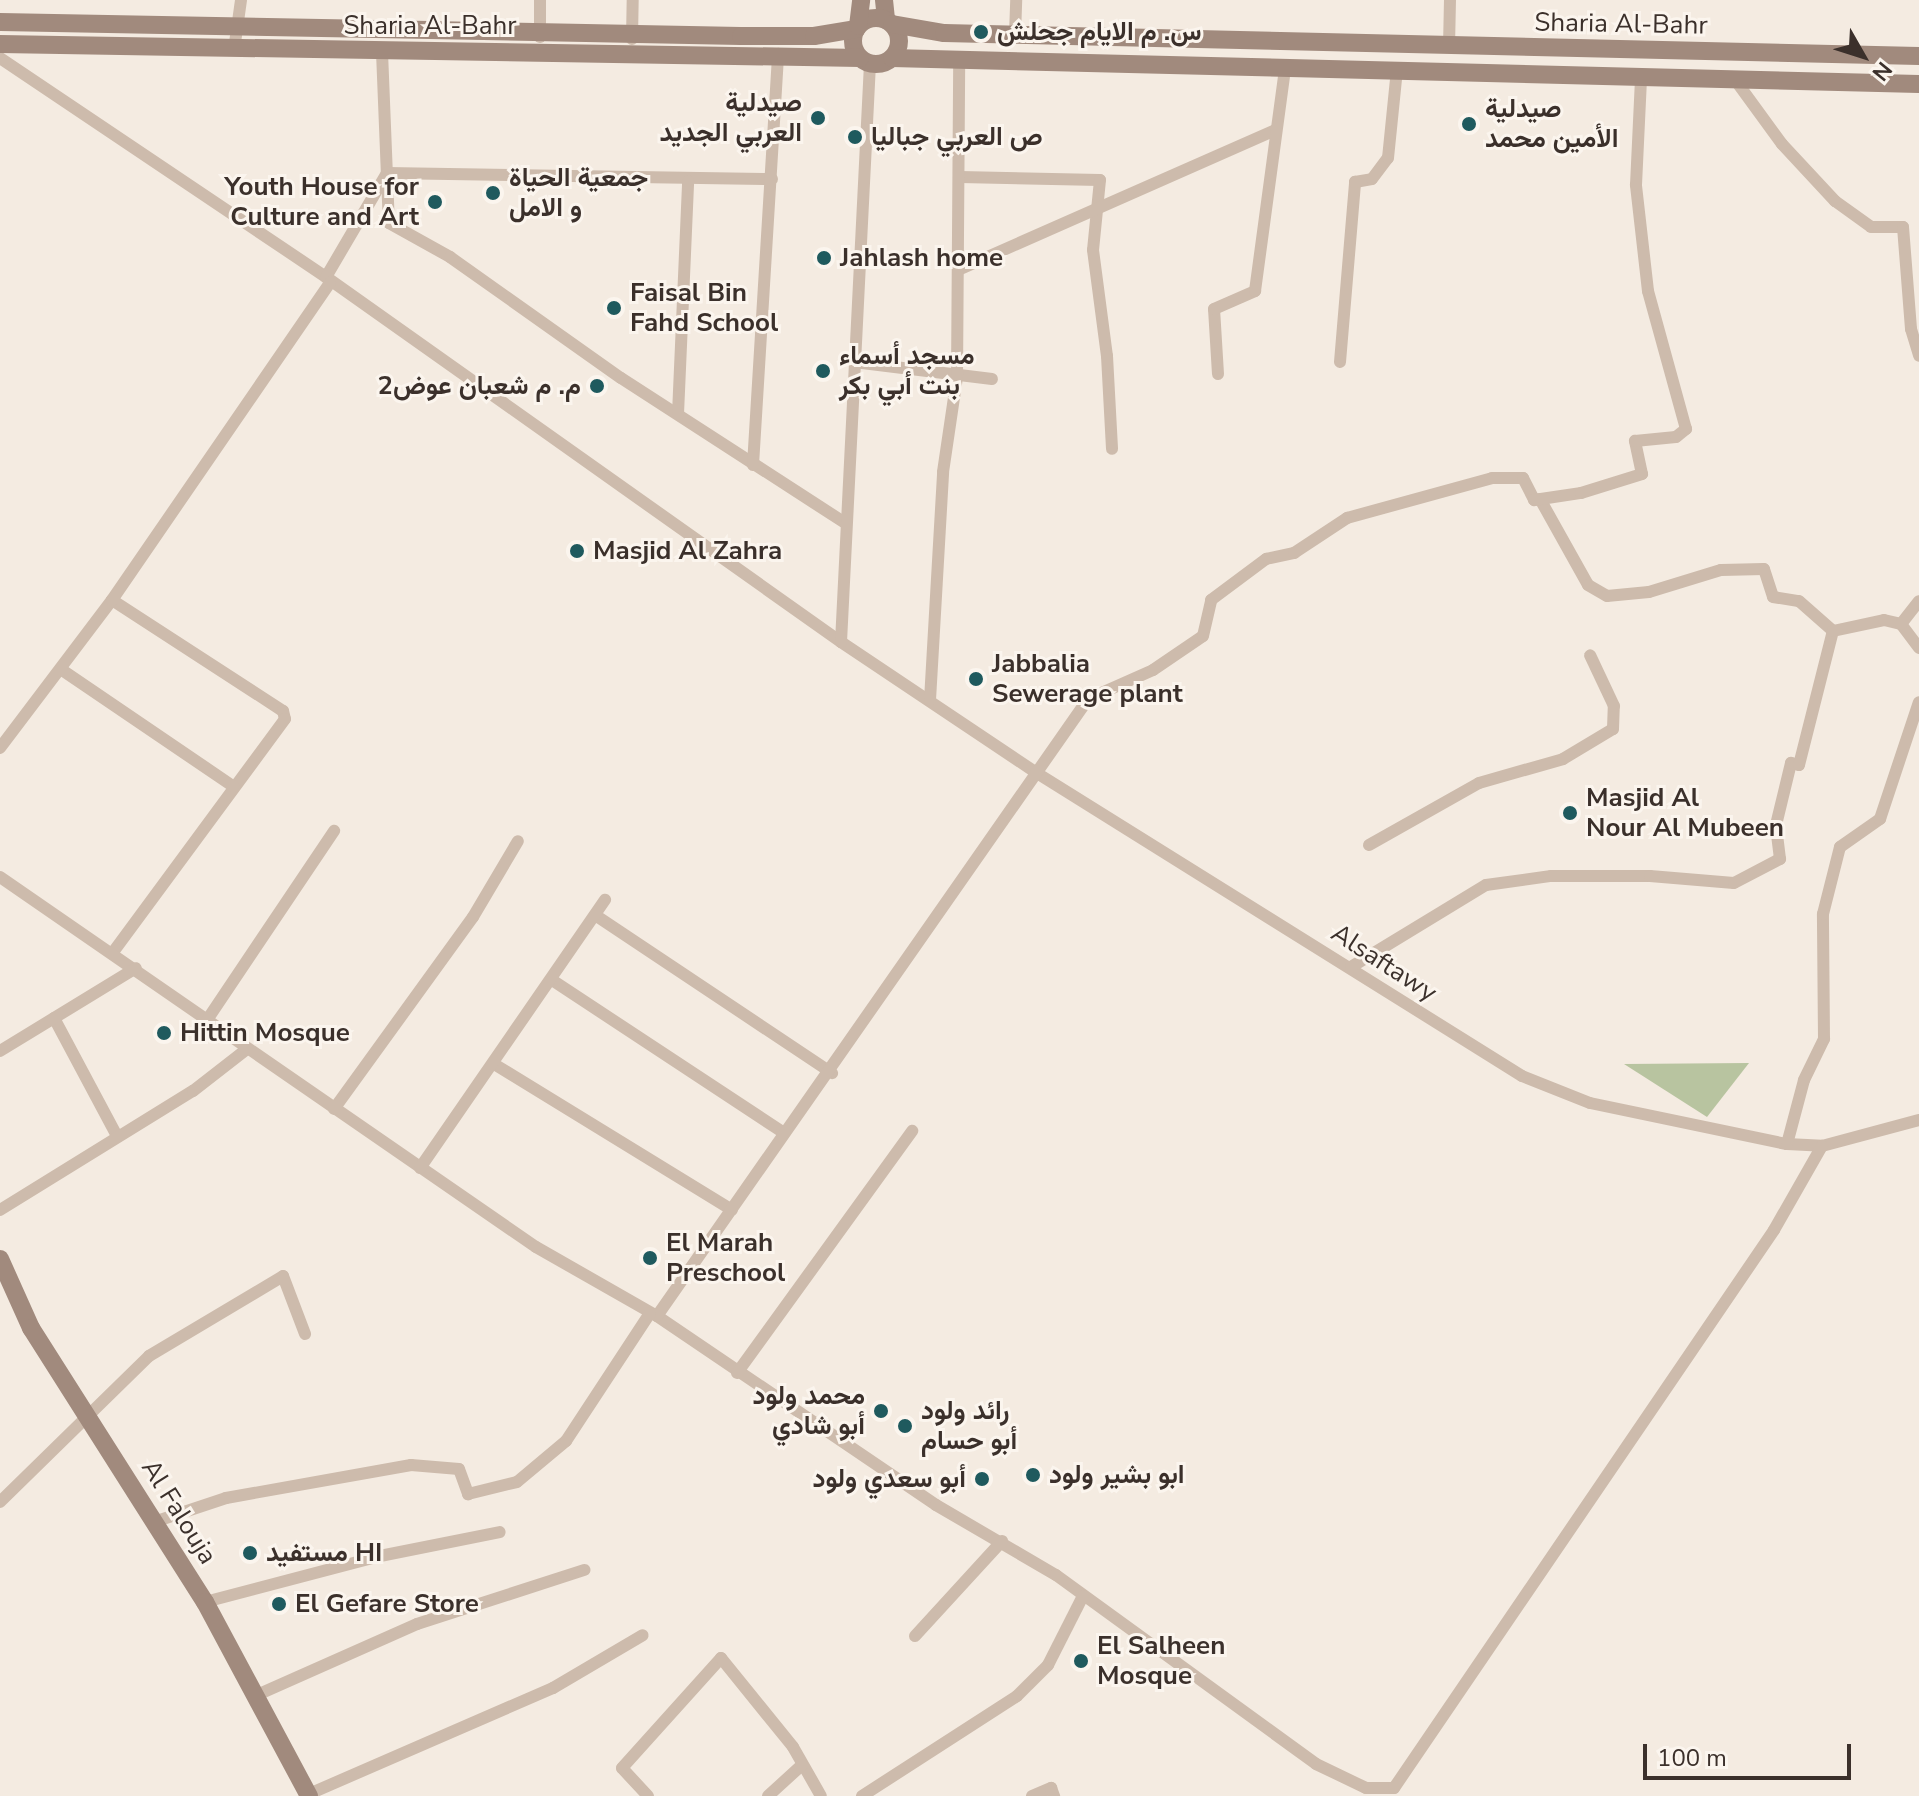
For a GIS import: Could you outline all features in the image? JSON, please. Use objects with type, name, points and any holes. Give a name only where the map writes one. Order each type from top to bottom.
[{"type":"main road","points":[[861,0],[853,48],[865,61],[892,58],[899,45],[884,0]]},
{"type":"main road","points":[[857,28],[871,18],[889,22]]},
{"type":"main road","name":"Sharia Al-Bahr","points":[[0,22],[814,36],[857,28]]},
{"type":"main road","name":"Sharia Al-Bahr","points":[[889,22],[913,31],[1015,35],[1919,56]]},
{"type":"main road","name":"Sharia Al-Bahr","points":[[0,44],[382,52],[778,54],[865,61]]},
{"type":"main road","name":"Sharia Al-Bahr","points":[[892,58],[1919,84]]},
{"type":"main road","name":"Al Falouja","points":[[0,1259],[31,1328],[205,1602],[309,1795]]},
{"type":"street","points":[[234,50],[241,0]]},
{"type":"street","points":[[540,0],[540,52]]},
{"type":"street","points":[[631,54],[633,0]]},
{"type":"street","points":[[1015,35],[1016,0]]},
{"type":"street","points":[[1449,47],[1450,0]]},
{"type":"street","points":[[382,52],[389,223],[450,257],[753,465],[845,523]]},
{"type":"street","points":[[753,465],[778,54]]},
{"type":"street","name":"Alsaftawy","points":[[0,58],[328,280],[877,667],[1040,775],[1522,1076],[1590,1103],[1787,1144],[1822,1146],[1919,1120]]},
{"type":"street","points":[[841,642],[865,61]]},
{"type":"street","points":[[930,700],[943,472],[957,377],[959,61]]},
{"type":"street","points":[[1218,374],[1214,309],[1255,291],[1285,68]]},
{"type":"street","points":[[1340,362],[1355,182],[1372,179],[1388,158],[1397,69]]},
{"type":"street","points":[[154,1522],[226,1498],[411,1465],[459,1469],[468,1494],[517,1482],[566,1441],[784,1133],[832,1073],[1040,775],[1088,699],[1153,670],[1203,636],[1211,600],[1266,559],[1294,553],[1347,518],[1492,478],[1523,478],[1534,500],[1581,493],[1642,474],[1635,441],[1676,437],[1686,429],[1648,291],[1636,185],[1641,77]]},
{"type":"street","points":[[1736,81],[1782,144],[1835,201],[1871,227],[1919,224]]},
{"type":"street","points":[[958,270],[1099,209],[1121,194],[1170,180],[1275,130]]},
{"type":"street","points":[[387,173],[688,181],[772,179]]},
{"type":"street","points":[[0,748],[112,600],[328,280],[387,173]]},
{"type":"street","points":[[960,177],[1100,180],[1093,250],[1107,356],[1112,449]]},
{"type":"street","points":[[678,414],[688,181]]},
{"type":"street","points":[[1903,227],[1911,329],[1919,356]]},
{"type":"street","points":[[854,362],[992,379]]},
{"type":"street","points":[[1540,499],[1588,585],[1607,596],[1649,592],[1721,570],[1764,569],[1773,597],[1799,601],[1833,631]]},
{"type":"street","points":[[112,600],[283,711],[285,719],[114,951]]},
{"type":"street","points":[[1901,624],[1919,601]]},
{"type":"street","points":[[1833,631],[1884,620],[1901,624],[1919,648]]},
{"type":"street","points":[[1351,967],[1486,885],[1607,876],[1734,883],[1780,859],[1776,825],[1791,763],[1799,765],[1833,631]]},
{"type":"street","points":[[1369,845],[1479,783],[1563,759],[1613,729],[1614,706],[1590,655]]},
{"type":"street","points":[[62,670],[233,786]]},
{"type":"street","points":[[1787,1144],[1804,1080],[1824,1039],[1823,914],[1840,847],[1880,819],[1919,702]]},
{"type":"street","points":[[207,1020],[334,831]]},
{"type":"street","points":[[334,1109],[473,917],[518,841]]},
{"type":"street","points":[[0,877],[114,951],[247,1049],[536,1247],[654,1315],[936,1505],[1002,1541],[1316,1764],[1366,1788],[1393,1792],[1774,1230],[1822,1146]]},
{"type":"street","points":[[420,1168],[605,900]]},
{"type":"street","points":[[595,915],[832,1073]]},
{"type":"street","points":[[0,1051],[136,968]]},
{"type":"street","points":[[552,980],[784,1133]]},
{"type":"street","points":[[54,1018],[117,1136]]},
{"type":"street","points":[[0,1210],[193,1091],[247,1049]]},
{"type":"street","points":[[494,1064],[732,1210]]},
{"type":"street","points":[[737,1373],[912,1131]]},
{"type":"street","points":[[0,1502],[86,1413],[149,1356],[283,1276],[305,1334]]},
{"type":"street","points":[[205,1602],[380,1556],[500,1532]]},
{"type":"street","points":[[915,1636],[1002,1541]]},
{"type":"street","points":[[257,1695],[417,1624],[584,1570]]},
{"type":"street","points":[[862,1796],[1017,1696],[1048,1665],[1083,1596]]},
{"type":"street","points":[[309,1795],[553,1688],[643,1635]]},
{"type":"street","points":[[648,1796],[622,1768],[721,1658],[747,1684],[821,1796]]},
{"type":"street","points":[[768,1796],[802,1765]]},
{"type":"street","points":[[1032,1796],[1051,1788],[1054,1796]]},
{"type":"green space","points":[[1748,1063],[1707,1117],[1624,1064]]},
{"type":"place","name":"س. م الايام جحلش","points":[[981,32]]},
{"type":"place","name":"صيدلية العربي الجديد","points":[[818,118]]},
{"type":"place","name":"صيدلية الأمين محمد","points":[[1469,124]]},
{"type":"place","name":"ص العربي جباليا","points":[[855,137]]},
{"type":"place","name":"جمعية الحياة و الامل","points":[[493,193]]},
{"type":"place","name":"Youth House for Culture and Art","points":[[435,202]]},
{"type":"place","name":"Jahlash home","points":[[824,258]]},
{"type":"place","name":"Faisal Bin Fahd School","points":[[614,308]]},
{"type":"place","name":"مسجد أسماء بنت أبي بكر","points":[[823,371]]},
{"type":"place","name":"م. م شعبان عوض2","points":[[597,386]]},
{"type":"place","name":"Masjid Al Zahra","points":[[577,551]]},
{"type":"place","name":"Jabbalia Sewerage plant","points":[[976,679]]},
{"type":"place","name":"Masjid Al Nour Al Mubeen","points":[[1570,813]]},
{"type":"place","name":"Hittin Mosque","points":[[164,1033]]},
{"type":"place","name":"El Marah Preschool","points":[[650,1258]]},
{"type":"place","name":"محمد ولود أبو شادي","points":[[881,1411]]},
{"type":"place","name":"رائد ولود أبو حسام","points":[[905,1426]]},
{"type":"place","name":"ابو بشير ولود","points":[[1033,1475]]},
{"type":"place","name":"أبو سعدي ولود","points":[[982,1479]]},
{"type":"place","name":"مستفيد HI","points":[[250,1553]]},
{"type":"place","name":"El Gefare Store","points":[[279,1604]]},
{"type":"place","name":"El Salheen Mosque","points":[[1081,1661]]}]
